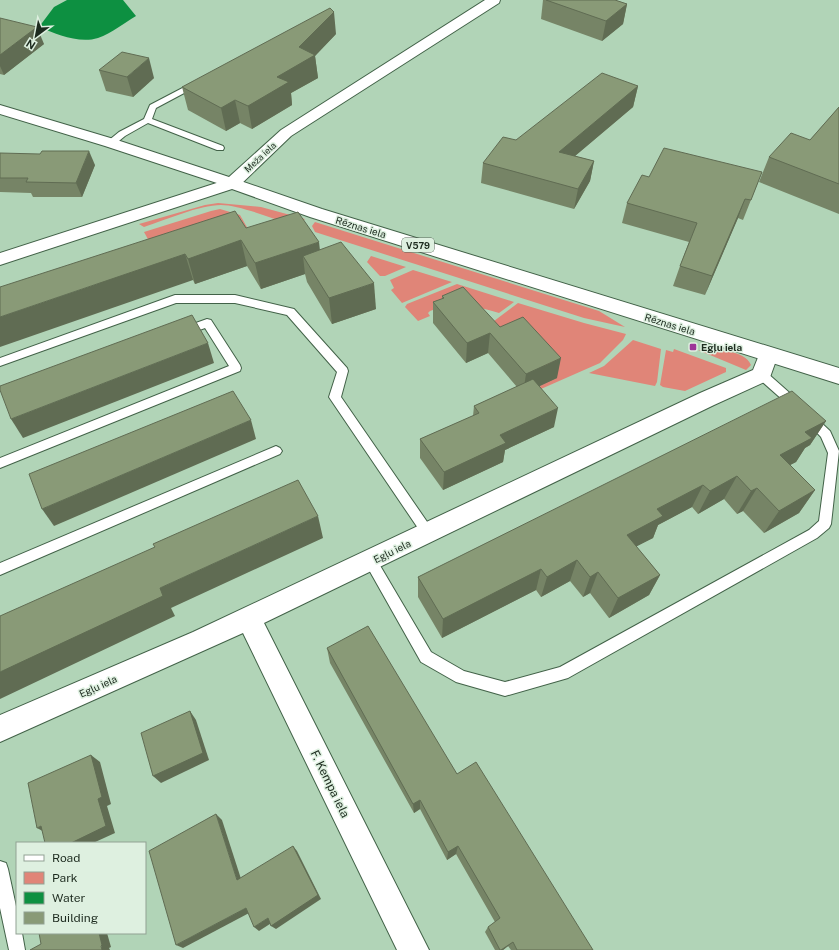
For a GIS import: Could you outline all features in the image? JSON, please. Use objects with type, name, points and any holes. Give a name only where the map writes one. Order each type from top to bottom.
[{"type":"street","name":"Meža iela","points":[[232,183],[286,133],[494,0]]},
{"type":"street","points":[[0,109],[111,143],[232,183]]},
{"type":"street","points":[[0,259],[232,183]]},
{"type":"street","name":"Rēznas iela","points":[[232,183],[316,213],[765,365],[839,376]]},
{"type":"street","name":"Egļu iela","points":[[0,729],[248,618],[370,561],[707,399],[765,365]]},
{"type":"street","name":"F. Kempa iela","points":[[248,618],[413,950]]},
{"type":"lane","points":[[111,143],[122,134],[147,120],[153,108],[208,79]]},
{"type":"lane","points":[[147,120],[220,148]]},
{"type":"lane","points":[[0,362],[175,299],[235,299],[290,312],[343,371],[335,397],[428,533]]},
{"type":"lane","points":[[0,462],[236,368],[207,323],[176,334]]},
{"type":"lane","points":[[370,561],[426,657],[461,677],[505,689],[563,673],[813,534],[825,524],[834,453],[826,434],[787,397],[765,365]]},
{"type":"lane","points":[[0,569],[276,451]]},
{"type":"lane","points":[[0,869],[17,950]]},
{"type":"green space","points":[[218,203],[261,207],[305,219],[300,224],[292,225],[237,207],[221,205],[203,207],[144,227],[139,224],[205,205]]},
{"type":"green space","points":[[220,209],[240,215],[248,229],[149,241],[144,232],[211,211]]},
{"type":"green space","points":[[315,222],[599,311],[625,327],[584,318],[315,232],[312,226]]},
{"type":"green space","points":[[371,256],[406,267],[385,276],[380,276],[367,262]]},
{"type":"green space","points":[[413,270],[452,282],[402,303],[391,290],[394,288],[390,280]]},
{"type":"green space","points":[[457,284],[514,302],[499,313],[472,306],[449,306],[430,311],[428,313],[430,316],[418,321],[405,307],[407,304]]},
{"type":"green space","points":[[518,303],[626,334],[623,340],[600,363],[525,396],[523,394],[556,378],[490,324]]},
{"type":"green space","points":[[633,340],[661,349],[657,382],[655,386],[589,373],[604,366]]},
{"type":"green space","points":[[674,349],[726,368],[726,372],[685,391],[663,387],[660,385],[666,350],[673,352]]},
{"type":"green space","points":[[698,350],[735,353],[742,356],[751,365],[746,370]]},
{"type":"water","points":[[67,0],[123,0],[136,16],[108,33],[91,40],[75,39],[53,33],[39,27],[54,7]]},
{"type":"building","points":[[546,0],[615,0],[627,4],[606,21]]},
{"type":"building","points":[[330,8],[334,12],[299,47],[315,55],[277,77],[289,82],[248,106],[235,100],[221,108],[182,87]]},
{"type":"building","points":[[0,18],[37,27],[0,55]]},
{"type":"building","points":[[122,52],[149,58],[127,77],[99,70]]},
{"type":"building","points":[[602,73],[638,86],[559,152],[594,161],[578,189],[483,163],[503,137],[516,140]]},
{"type":"building","points":[[839,107],[839,184],[769,157],[791,133],[810,140]]},
{"type":"building","points":[[664,148],[762,172],[751,200],[745,199],[712,276],[680,266],[697,223],[627,203],[642,175],[649,177]]},
{"type":"building","points":[[42,151],[89,151],[76,183],[26,182],[28,178],[0,178],[0,153],[40,154]]},
{"type":"building","points":[[235,211],[246,228],[298,212],[319,242],[255,263],[241,240],[188,259],[185,254],[0,317],[0,287]]},
{"type":"building","points":[[341,242],[374,283],[329,298],[303,256]]},
{"type":"building","points":[[463,287],[500,327],[523,317],[561,358],[526,374],[490,333],[467,343],[433,302],[444,298],[442,296]]},
{"type":"building","points":[[192,315],[208,343],[11,419],[0,390],[0,386]]},
{"type":"building","points":[[533,379],[558,408],[500,435],[506,443],[444,472],[420,439],[479,413],[474,406]]},
{"type":"building","points":[[233,391],[251,420],[42,509],[29,474]]},
{"type":"building","points":[[792,391],[826,421],[805,432],[812,438],[780,455],[815,490],[779,511],[757,488],[751,491],[737,476],[710,491],[703,485],[657,509],[663,516],[627,535],[660,575],[618,598],[598,572],[590,577],[577,560],[547,577],[541,569],[443,619],[418,577]]},
{"type":"building","points":[[298,480],[318,516],[160,588],[163,596],[0,672],[0,616],[155,547],[153,544]]},
{"type":"building","points":[[368,626],[457,774],[476,762],[593,950],[517,950],[513,942],[500,950],[488,927],[500,918],[458,846],[448,852],[420,800],[413,804],[327,648]]},
{"type":"building","points":[[190,711],[203,753],[153,776],[141,733]]},
{"type":"building","points":[[91,755],[102,797],[98,799],[106,826],[73,842],[45,842],[41,826],[37,828],[28,783]]},
{"type":"building","points":[[216,814],[237,880],[293,846],[318,895],[271,926],[268,918],[254,927],[246,908],[176,945],[149,851]]},
{"type":"building","points":[[39,934],[99,934],[102,950],[30,950],[41,944]]},
{"type":"place","name":"Egļu iela","points":[[693,347]]}]
